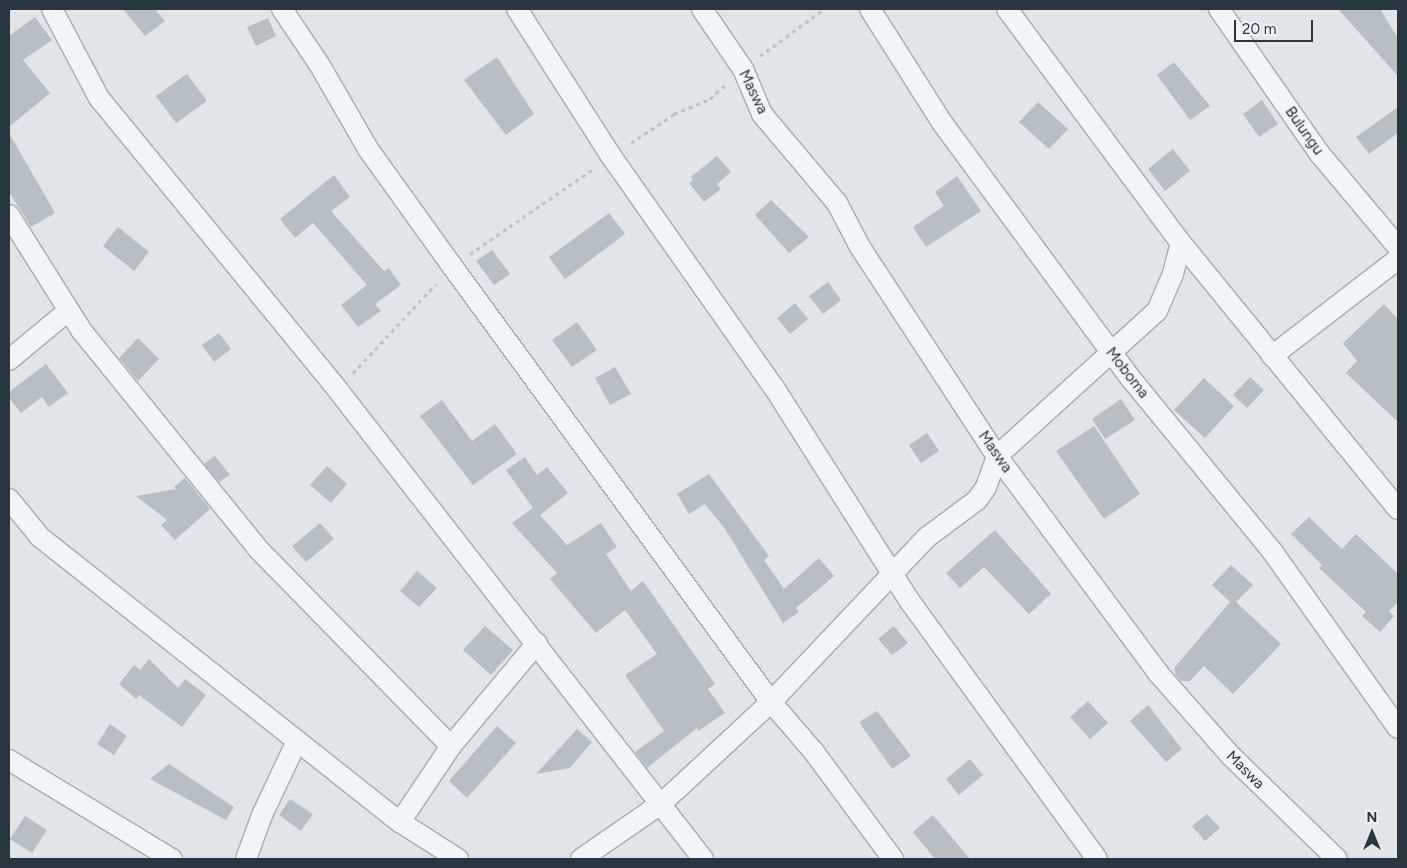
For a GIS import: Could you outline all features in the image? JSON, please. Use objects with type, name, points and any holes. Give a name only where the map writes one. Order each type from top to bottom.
[{"type":"street","points":[[52,9],[98,98],[338,389],[662,803],[703,859]]},
{"type":"street","points":[[282,9],[319,64],[368,149],[452,266],[771,702],[814,752],[893,859]]},
{"type":"street","points":[[517,9],[611,156],[775,389],[892,572],[1097,859]]},
{"type":"street","name":"Maswa","points":[[702,9],[743,69],[762,114],[837,203],[860,247],[997,456],[1158,673],[1230,755],[1337,859]]},
{"type":"street","name":"Moboma","points":[[870,9],[943,124],[1112,355],[1272,551],[1398,728]]},
{"type":"street","points":[[1006,9],[1181,243],[1398,509]]},
{"type":"street","name":"Bulungu","points":[[1219,9],[1319,153],[1398,247]]},
{"type":"street","points":[[9,215],[81,330],[259,550],[451,746]]},
{"type":"street","points":[[581,859],[662,803],[771,702],[926,538],[977,500],[997,456],[1112,355],[1157,311],[1173,274],[1181,243]]},
{"type":"street","points":[[1272,356],[1398,259]]},
{"type":"street","points":[[9,360],[68,310]]},
{"type":"street","points":[[9,499],[40,537],[400,822],[458,859]]},
{"type":"street","points":[[400,822],[451,746],[537,643]]},
{"type":"street","points":[[246,859],[262,815],[297,741]]},
{"type":"street","points":[[9,760],[172,859]]},
{"type":"path","points":[[338,389],[452,266],[674,114],[710,99],[743,69],[824,9]]},
{"type":"building","points":[[123,9],[155,9],[165,21],[145,36]]},
{"type":"building","points":[[1338,9],[1380,9],[1398,38],[1398,76]]},
{"type":"building","points":[[35,17],[52,40],[23,60],[50,93],[9,127],[9,36]]},
{"type":"building","points":[[268,18],[276,36],[256,46],[247,27]]},
{"type":"building","points":[[497,57],[534,114],[506,135],[464,80]]},
{"type":"building","points":[[1174,62],[1210,106],[1190,120],[1157,75]]},
{"type":"building","points":[[187,74],[207,101],[176,123],[156,96]]},
{"type":"building","points":[[1262,100],[1278,124],[1259,137],[1243,114]]},
{"type":"building","points":[[1038,102],[1068,129],[1049,149],[1019,122]]},
{"type":"building","points":[[1398,107],[1398,133],[1369,154],[1356,137]]},
{"type":"building","points":[[9,133],[55,213],[31,227],[9,192]]},
{"type":"building","points":[[1173,149],[1190,171],[1165,191],[1148,169]]},
{"type":"building","points":[[717,156],[731,172],[717,184],[721,189],[704,202],[689,183],[693,180],[691,177]]},
{"type":"building","points":[[334,175],[350,197],[331,211],[384,271],[389,268],[401,285],[375,304],[381,311],[358,327],[341,305],[367,285],[313,223],[295,238],[280,219]]},
{"type":"building","points":[[957,176],[981,211],[926,247],[913,227],[944,206],[935,192]]},
{"type":"building","points":[[771,200],[809,237],[789,253],[755,215]]},
{"type":"building","points":[[609,213],[625,234],[565,279],[549,257]]},
{"type":"building","points":[[118,227],[149,252],[134,271],[103,246]]},
{"type":"building","points":[[492,250],[510,274],[494,285],[476,261]]},
{"type":"building","points":[[828,282],[841,300],[823,314],[809,296]]},
{"type":"building","points":[[795,303],[808,319],[790,334],[777,318]]},
{"type":"building","points":[[1384,304],[1398,319],[1398,422],[1346,373],[1357,361],[1343,343]]},
{"type":"building","points":[[577,322],[597,350],[572,367],[552,340]]},
{"type":"building","points":[[219,333],[231,349],[214,362],[202,345]]},
{"type":"building","points":[[138,338],[159,359],[138,381],[119,358]]},
{"type":"building","points":[[46,364],[68,393],[49,407],[42,397],[21,413],[9,398],[9,392]]},
{"type":"building","points":[[615,367],[631,394],[610,405],[595,378]]},
{"type":"building","points":[[1250,377],[1264,390],[1247,408],[1233,395]]},
{"type":"building","points":[[1204,378],[1234,406],[1205,438],[1174,410]]},
{"type":"building","points":[[1121,399],[1135,420],[1105,439],[1092,419]]},
{"type":"building","points":[[442,400],[472,441],[495,424],[517,454],[473,485],[420,416]]},
{"type":"building","points":[[1094,426],[1140,494],[1104,519],[1056,451]]},
{"type":"building","points":[[927,433],[939,451],[921,463],[909,445]]},
{"type":"building","points":[[215,456],[230,475],[219,482],[204,464]]},
{"type":"building","points":[[525,457],[537,475],[547,467],[568,493],[540,515],[567,545],[601,523],[617,547],[606,554],[631,591],[643,581],[715,684],[708,689],[725,713],[698,731],[697,728],[647,768],[635,752],[664,731],[625,675],[657,654],[625,610],[596,633],[550,579],[557,573],[512,523],[533,508],[506,470]]},
{"type":"building","points":[[327,466],[347,484],[331,503],[310,485]]},
{"type":"building","points":[[709,474],[769,556],[764,560],[784,589],[819,558],[834,576],[796,608],[799,612],[783,623],[725,529],[705,504],[689,514],[677,494]]},
{"type":"building","points":[[185,478],[210,509],[175,540],[161,525],[167,520],[136,496],[176,489],[174,487]]},
{"type":"building","points":[[1309,517],[1342,549],[1356,534],[1398,574],[1398,602],[1389,611],[1394,616],[1380,632],[1362,616],[1366,612],[1319,568],[1322,565],[1291,534]]},
{"type":"building","points":[[320,523],[334,539],[306,562],[292,546]]},
{"type":"building","points":[[995,530],[1051,594],[1029,614],[984,567],[960,588],[946,573]]},
{"type":"building","points":[[1231,565],[1253,585],[1236,602],[1281,644],[1233,694],[1204,666],[1190,681],[1181,681],[1175,674],[1175,667],[1230,602],[1212,585]]},
{"type":"building","points":[[417,571],[437,588],[419,607],[400,591]]},
{"type":"building","points":[[485,626],[513,650],[491,675],[463,650]]},
{"type":"building","points":[[894,626],[908,643],[892,655],[878,639]]},
{"type":"building","points":[[149,659],[178,688],[185,679],[206,695],[182,727],[139,695],[136,699],[119,684],[134,665],[140,670]]},
{"type":"building","points":[[1088,701],[1108,723],[1090,739],[1070,717]]},
{"type":"building","points":[[1148,705],[1182,749],[1166,762],[1130,721]]},
{"type":"building","points":[[877,711],[911,756],[892,769],[859,722]]},
{"type":"building","points":[[110,724],[127,736],[114,755],[97,744]]},
{"type":"building","points":[[497,726],[516,743],[467,798],[449,781]]},
{"type":"building","points":[[577,729],[592,742],[570,768],[536,774]]},
{"type":"building","points":[[970,759],[983,775],[959,795],[946,779]]},
{"type":"building","points":[[169,764],[234,807],[226,820],[150,779]]},
{"type":"building","points":[[290,799],[313,814],[301,831],[279,815]]},
{"type":"building","points":[[1207,814],[1220,828],[1205,841],[1192,826]]},
{"type":"building","points":[[933,815],[970,859],[935,859],[913,832]]},
{"type":"building","points":[[25,816],[47,830],[32,853],[10,839]]}]
